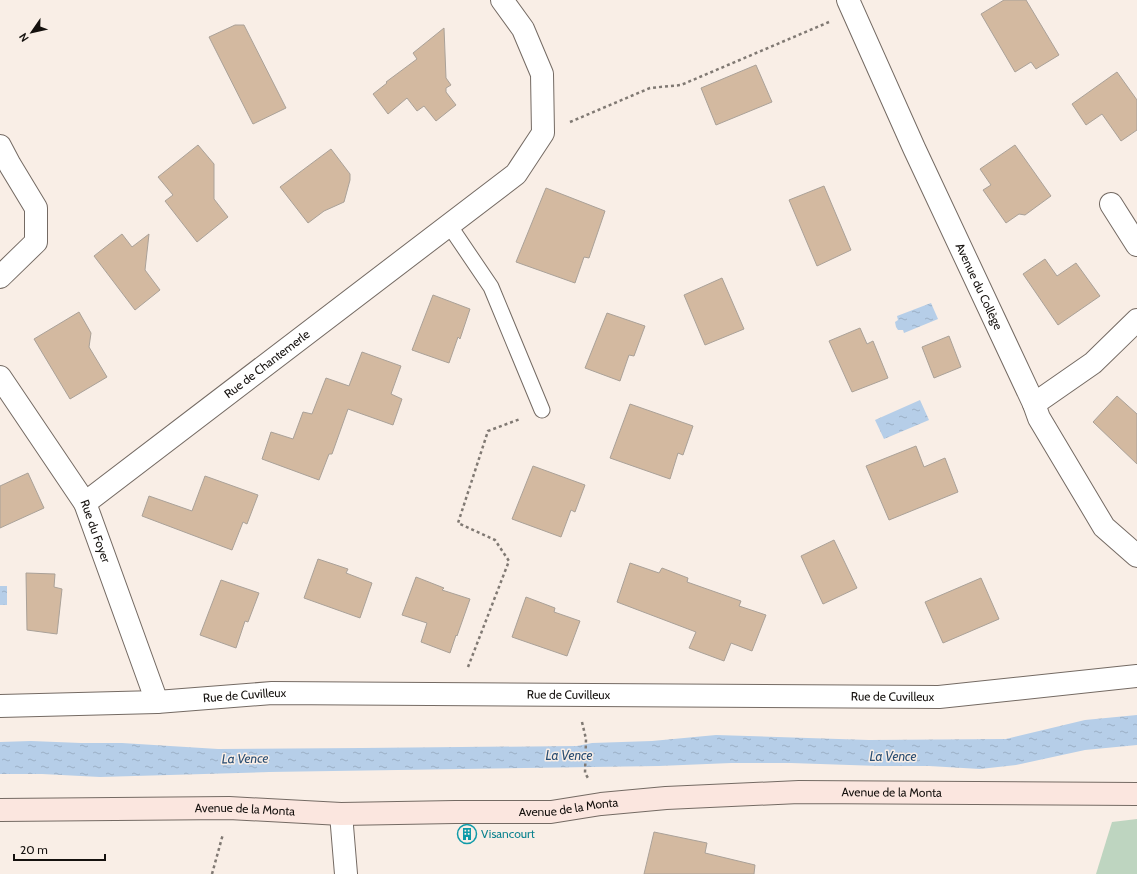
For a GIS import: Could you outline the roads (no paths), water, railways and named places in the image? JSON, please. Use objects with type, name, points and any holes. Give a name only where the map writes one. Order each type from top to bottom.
[{"type":"street","name":"Rue de Chantemerle","points":[[85,503],[516,174],[543,132],[542,74],[523,29],[502,0]]},
{"type":"street","name":"Avenue du Collège","points":[[848,0],[914,148],[1034,404],[1039,418],[1104,527],[1137,556]]},
{"type":"street","points":[[0,146],[36,208],[36,242],[0,277]]},
{"type":"street","points":[[1111,204],[1137,245]]},
{"type":"street","points":[[1034,404],[1093,363],[1137,320]]},
{"type":"street","name":"Rue du Foyer","points":[[0,377],[85,503],[157,702]]},
{"type":"street","name":"Rue de Cuvilleux","points":[[0,706],[157,702],[272,693],[939,697],[1137,676]]},
{"type":"street","name":"Avenue de la Monta","points":[[0,810],[230,808],[341,814],[551,812],[601,804],[666,798],[799,792],[1137,794]]},
{"type":"street","points":[[341,814],[346,874]]},
{"type":"lane","points":[[449,225],[490,287],[542,410]]},
{"type":"water","points":[[931,303],[938,319],[904,333],[903,330],[898,330],[895,322],[898,320],[897,316]]},
{"type":"water","points":[[920,400],[929,420],[884,439],[875,420]]},
{"type":"water","points":[[0,586],[7,586],[7,605],[0,605]]},
{"type":"water","name":"La Vence","points":[[1137,715],[1137,745],[1085,750],[1016,765],[980,769],[929,766],[731,763],[659,766],[269,772],[100,777],[42,774],[0,774],[0,742],[31,741],[122,743],[218,749],[577,746],[592,743],[652,741],[716,735],[869,740],[1006,739],[1085,720]]},
{"type":"place","name":"Visancourt","points":[[467,834]]}]
